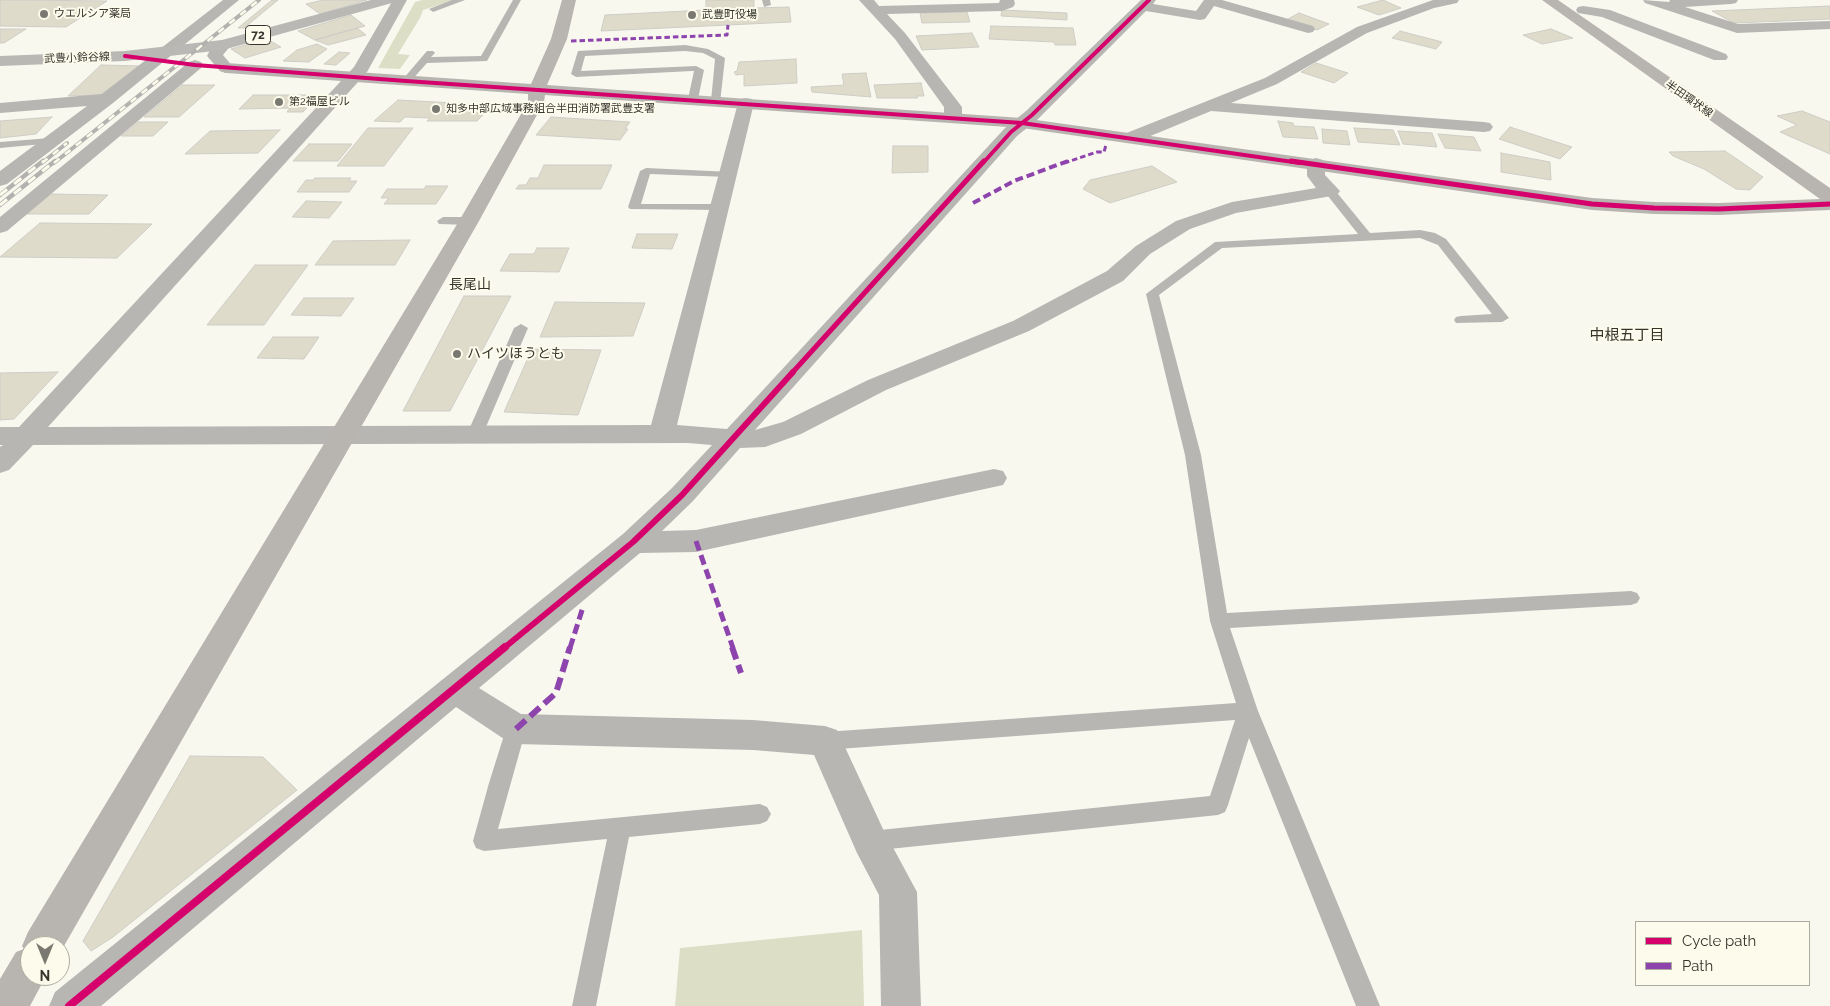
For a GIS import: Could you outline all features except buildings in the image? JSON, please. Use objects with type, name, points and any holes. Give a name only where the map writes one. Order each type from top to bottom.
[{"type":"main road","name":"72","points":[[163,54],[223,45],[387,0]]},
{"type":"main road","name":"武豊小鈴谷線","points":[[0,61],[125,56]]},
{"type":"street","points":[[0,180],[107,99],[232,0]]},
{"type":"street","points":[[0,464],[361,69],[400,0]]},
{"type":"street","points":[[48,936],[469,221],[536,102],[537,89],[559,39],[569,0]]},
{"type":"street","points":[[872,5],[1002,7],[1008,4],[1007,0]]},
{"type":"street","points":[[1403,0],[1424,8]]},
{"type":"street","points":[[1130,138],[1271,81],[1322,50],[1362,30],[1452,0]]},
{"type":"street","name":"半田環状線","points":[[1549,0],[1830,197]]},
{"type":"street","name":"半田環状線","points":[[1568,0],[1830,181]]},
{"type":"street","points":[[1655,2],[1731,0]]},
{"type":"street","points":[[69,1006],[403,729],[633,542],[682,494],[733,438],[745,422],[1011,132],[1145,3],[1200,16],[1210,1],[1308,29]]},
{"type":"street","points":[[1655,2],[1737,29],[1830,25]]},
{"type":"street","points":[[872,5],[900,36],[953,107],[953,117]]},
{"type":"street","points":[[1583,10],[1605,13],[1720,57]]},
{"type":"street","points":[[223,45],[216,51],[215,56],[226,68]]},
{"type":"street","points":[[125,56],[163,54],[195,66],[1022,123],[1592,204],[1654,208],[1719,209],[1830,204]]},
{"type":"street","points":[[0,227],[195,66]]},
{"type":"street","points":[[0,108],[107,99]]},
{"type":"street","points":[[662,434],[746,103]]},
{"type":"street","points":[[1211,106],[1484,127]]},
{"type":"street","points":[[1316,164],[1316,176],[1330,191]]},
{"type":"street","points":[[0,436],[688,434],[748,440],[765,438],[792,428],[877,385],[1021,326],[1115,276],[1144,250],[1183,225],[1232,208],[1330,191]]},
{"type":"street","points":[[633,542],[696,541],[994,478]]},
{"type":"street","points":[[454,689],[516,729],[753,735],[825,741],[870,841],[898,892],[901,1006]]},
{"type":"street","points":[[7,1006],[20,983]]},
{"type":"lane","points":[[433,9],[461,0]]},
{"type":"lane","points":[[486,55],[517,0]]},
{"type":"lane","points":[[693,100],[699,70],[693,68],[576,74],[581,54],[685,48],[705,51],[720,58],[716,101]]},
{"type":"lane","points":[[406,81],[431,52],[486,55]]},
{"type":"lane","points":[[424,60],[486,55]]},
{"type":"lane","points":[[0,145],[50,141]]},
{"type":"lane","points":[[720,207],[634,207],[646,171],[728,174]]},
{"type":"lane","points":[[1330,191],[1367,237]]},
{"type":"lane","points":[[443,221],[469,221]]},
{"type":"lane","points":[[1368,1006],[1248,711],[1219,621],[1193,455],[1152,294],[1219,245],[1420,234],[1431,236],[1442,242],[1502,318],[1461,320]]},
{"type":"lane","points":[[474,434],[521,328]]},
{"type":"lane","points":[[1219,621],[1631,598]]},
{"type":"lane","points":[[825,741],[1248,711]]},
{"type":"lane","points":[[870,841],[1218,805],[1248,711]]},
{"type":"lane","points":[[516,729],[499,783],[484,841],[760,814]]},
{"type":"lane","points":[[584,1006],[620,828]]},
{"type":"green space","points":[[422,0],[454,0],[423,10],[398,54],[410,55],[400,69],[378,68],[415,2]]},
{"type":"green space","points":[[862,930],[864,1006],[675,1006],[680,948]]},
{"type":"railway","points":[[54,163],[259,0]]},
{"type":"railway","points":[[42,163],[67,143]]},
{"type":"railway","points":[[0,195],[43,161]]},
{"type":"railway","points":[[0,205],[55,161]]},
{"type":"marked path","points":[[571,41],[727,35],[728,25]]},
{"type":"marked path","points":[[973,203],[1014,181],[1053,166],[1097,152],[1104,152],[1106,145]]},
{"type":"marked path","points":[[696,541],[741,673]]},
{"type":"marked path","points":[[516,729],[556,693],[583,607]]},
{"type":"cycle path","points":[[69,1006],[633,542],[682,495],[1011,132],[1032,115],[1149,0]]},
{"type":"cycle path","points":[[125,56],[195,65],[406,81],[1022,123],[1592,204],[1654,208],[1719,209],[1830,204]]},
{"type":"place","name":"ウエルシア薬局","points":[[44,14]]},
{"type":"place","name":"武豊町役場","points":[[692,15]]},
{"type":"place","name":"第2福屋ビル","points":[[279,102]]},
{"type":"place","name":"知多中部広域事務組合半田消防署武豊支署","points":[[436,109]]},
{"type":"place","name":"ハイツほうとも","points":[[457,354]]},
{"type":"district","name":"長尾山","points":[[470,285]]},
{"type":"district","name":"中根五丁目","points":[[1627,335]]}]
